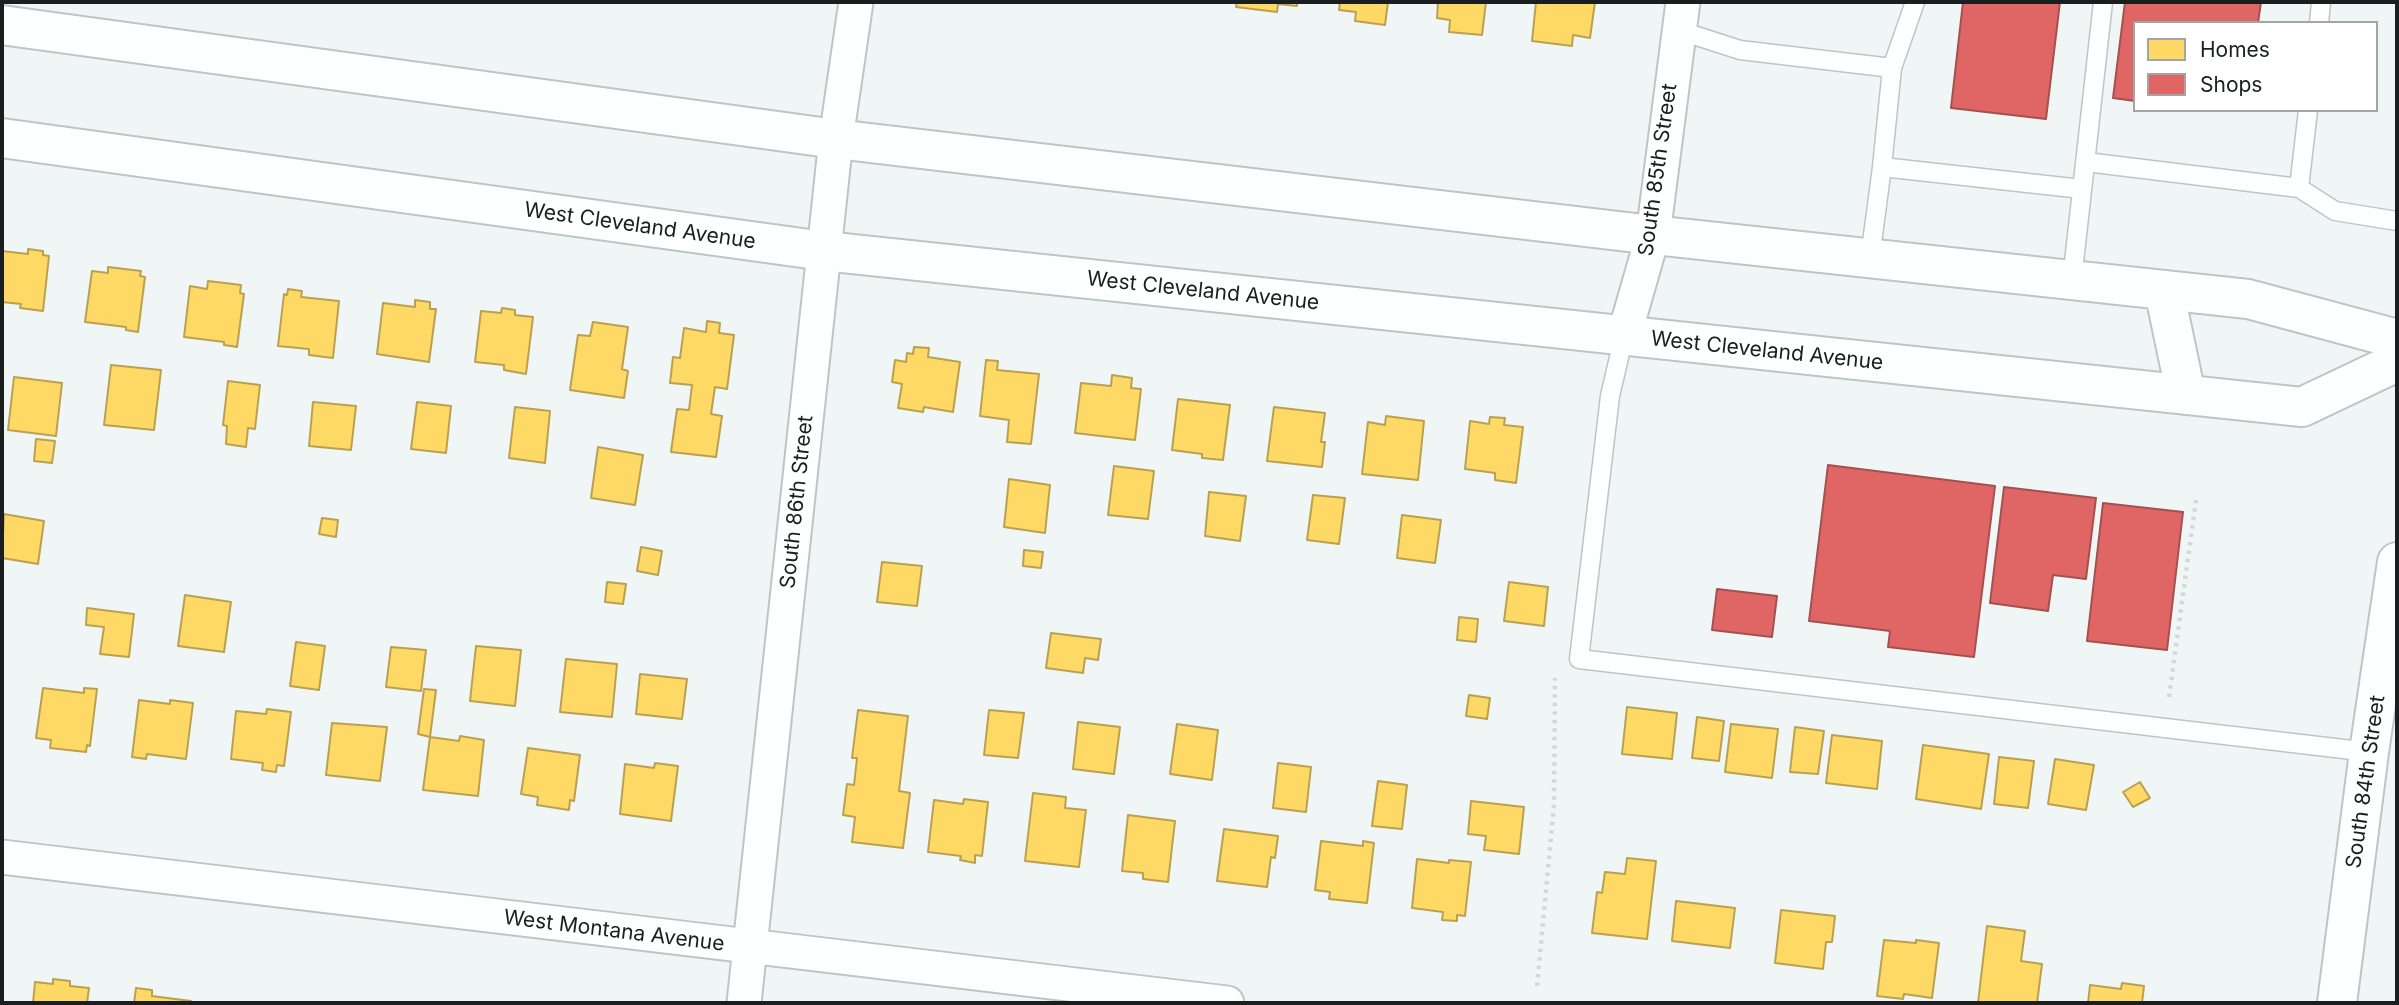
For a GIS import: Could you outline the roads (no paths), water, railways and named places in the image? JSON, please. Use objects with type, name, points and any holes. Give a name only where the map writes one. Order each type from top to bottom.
[{"type":"street","name":"South 86th Street","points":[[744,1003],[836,138],[856,2]]},
{"type":"street","name":"South 85th Street","points":[[1624,336],[1653,235],[1680,16]]},
{"type":"street","points":[[2,25],[836,138],[1653,235],[2248,299],[2397,339]]},
{"type":"street","name":"West Cleveland Avenue","points":[[2,138],[824,251],[2302,407],[2397,362]]},
{"type":"street","points":[[2164,290],[2186,395]]},
{"type":"street","name":"South 84th Street","points":[[2337,1003],[2369,752],[2397,562]]},
{"type":"street","name":"West Montana Avenue","points":[[2,857],[1227,1003]]},
{"type":"lane","points":[[1870,258],[1892,68],[1915,2]]},
{"type":"lane","points":[[2072,280],[2103,2]]},
{"type":"lane","points":[[2319,21],[2322,2]]},
{"type":"lane","points":[[1680,16],[1740,50],[1892,68]]},
{"type":"lane","points":[[2299,188],[2308,112]]},
{"type":"lane","points":[[2085,162],[2299,188],[2335,211],[2397,221]]},
{"type":"lane","points":[[1882,167],[2082,189]]},
{"type":"lane","points":[[1624,336],[1610,396],[1579,659],[2369,752]]}]
